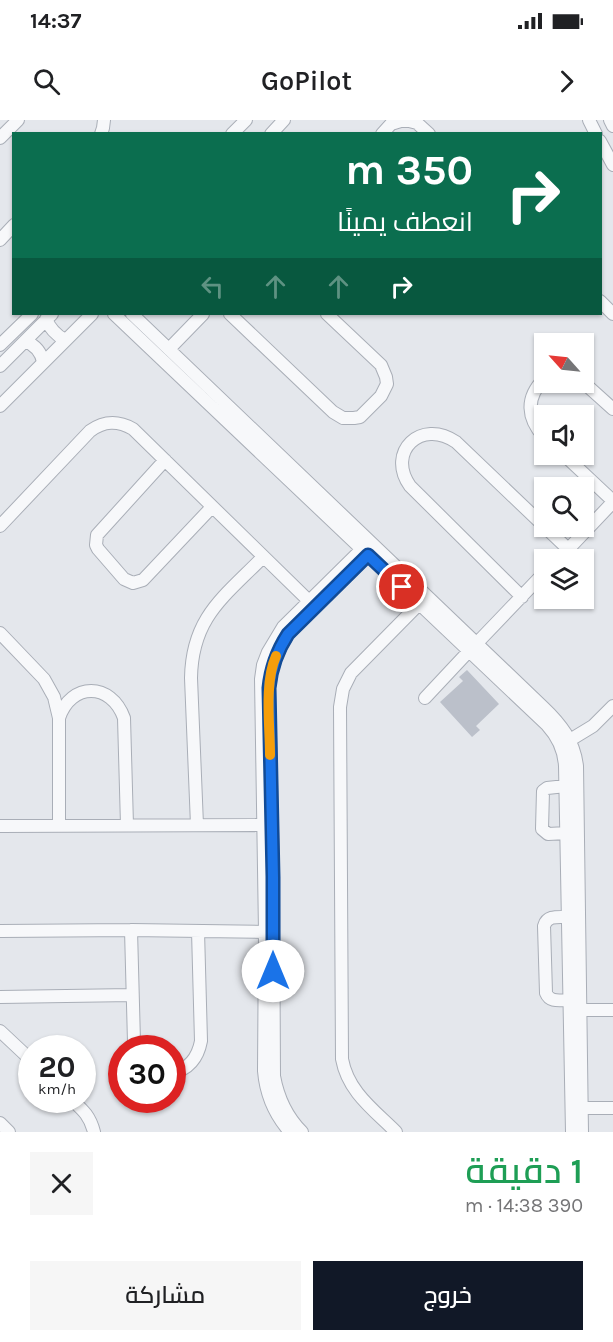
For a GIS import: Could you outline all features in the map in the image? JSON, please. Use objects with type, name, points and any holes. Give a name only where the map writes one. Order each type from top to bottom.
[{"type":"street","points":[[0,138],[18,120]]},
{"type":"street","points":[[273,132],[284,120]]},
{"type":"street","points":[[384,132],[391,124],[404,120],[417,123],[427,132]]},
{"type":"street","points":[[610,120],[613,126]]},
{"type":"street","points":[[602,145],[613,165]]},
{"type":"street","points":[[0,240],[12,227]]},
{"type":"street","points":[[602,303],[613,314]]},
{"type":"street","points":[[0,345],[31,315]]},
{"type":"street","points":[[0,406],[91,315]]},
{"type":"street","points":[[115,315],[419,604],[555,718],[570,740],[577,766],[582,1132]]},
{"type":"street","points":[[133,315],[473,647],[553,731],[565,757],[572,1132]]},
{"type":"street","points":[[170,349],[202,315]]},
{"type":"street","points":[[231,315],[333,412],[343,418],[360,417],[381,396],[387,384],[386,377],[381,365],[328,315]]},
{"type":"street","points":[[49,316],[51,330],[65,340]]},
{"type":"street","points":[[0,366],[49,316]]},
{"type":"street","points":[[25,341],[35,346],[44,362]]},
{"type":"street","points":[[594,392],[613,409]]},
{"type":"street","points":[[534,393],[530,408],[534,423]]},
{"type":"street","points":[[0,526],[90,431],[105,423],[124,424],[133,429],[309,601]]},
{"type":"street","points":[[522,597],[410,486],[402,471],[402,459],[406,448],[424,434],[447,435],[568,549],[613,501],[575,465]]},
{"type":"street","points":[[165,460],[97,535],[98,549],[124,579],[133,583],[143,580],[212,507]]},
{"type":"street","points":[[290,1132],[271,1104],[264,1071],[265,932],[260,692],[264,665],[274,639],[283,627],[365,552]]},
{"type":"street","points":[[302,1132],[279,1099],[274,1076],[270,674],[280,646],[288,634],[365,552]]},
{"type":"street","points":[[197,825],[191,678],[194,647],[206,618],[263,557]]},
{"type":"street","points":[[425,698],[534,584]]},
{"type":"street","points":[[396,1132],[355,1091],[346,1076],[342,1059],[340,707],[351,673],[419,604]]},
{"type":"street","points":[[0,633],[44,679],[54,697],[58,718],[59,826]]},
{"type":"street","points":[[58,718],[68,700],[86,691],[106,694],[121,708],[124,718],[127,825]]},
{"type":"street","points":[[570,740],[593,726],[613,706]]},
{"type":"street","points":[[566,786],[548,788],[543,791],[542,829],[548,834],[567,833]]},
{"type":"street","points":[[0,826],[263,825]]},
{"type":"street","points":[[568,917],[550,917],[544,926],[544,938],[547,996],[552,1000],[570,1000]]},
{"type":"street","points":[[131,930],[134,1035]]},
{"type":"street","points":[[0,931],[265,932]]},
{"type":"street","points":[[186,1068],[195,1059],[201,1041],[198,931]]},
{"type":"street","points":[[0,997],[132,995]]},
{"type":"street","points":[[581,1010],[613,1010]]},
{"type":"street","points":[[0,1030],[18,1047]]},
{"type":"street","points":[[582,1108],[613,1108]]},
{"type":"street","points":[[86,1113],[94,1132]]},
{"type":"street","points":[[0,1123],[9,1132]]},
{"type":"building","points":[[467,670],[499,704],[476,726],[480,730],[472,737],[440,702],[463,681],[459,677]]},
{"type":"slow traffic","points":[[270,755],[269,688],[270,674],[276,656]]},
{"type":"route","points":[[273,971],[269,688],[274,660],[288,634],[368,555],[402,587]]}]
